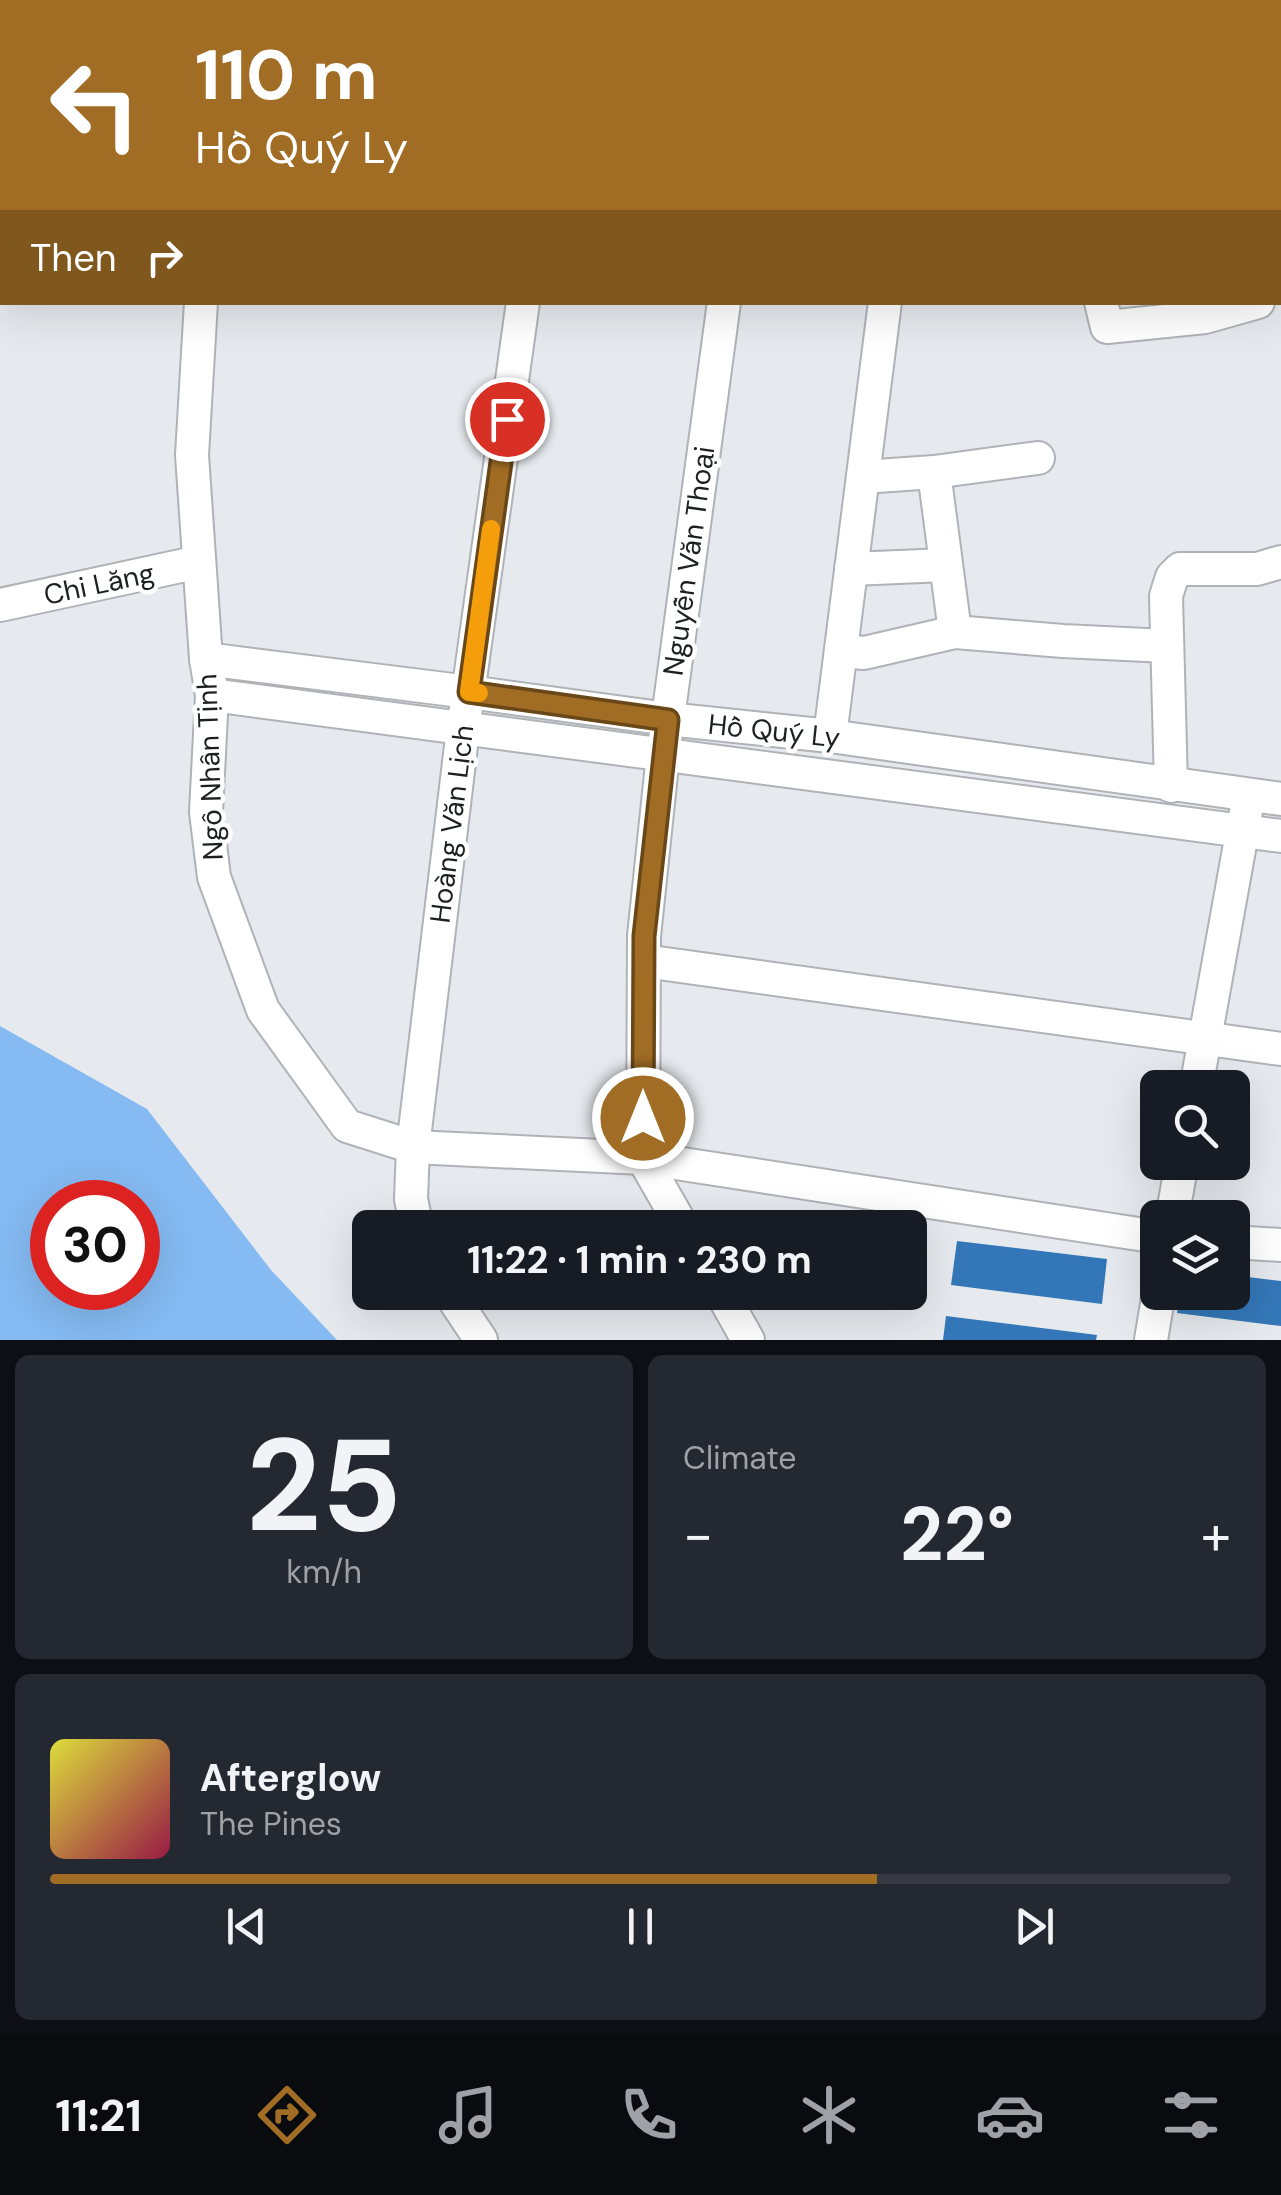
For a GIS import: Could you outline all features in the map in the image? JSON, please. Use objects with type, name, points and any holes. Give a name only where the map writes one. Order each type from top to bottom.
[{"type":"street","name":"Ngô Nhân Tịnh","points":[[201,305],[192,455],[212,695],[206,812],[214,877],[263,1010],[347,1126],[413,1148],[643,1158],[1140,1235]]},
{"type":"street","name":"Hoàng Văn Lịch","points":[[414,1210],[413,1148],[463,729],[523,305]]},
{"type":"street","name":"Nguyễn Văn Thoại","points":[[643,1158],[644,936],[663,755],[724,305]]},
{"type":"street","points":[[830,736],[885,305]]},
{"type":"street","points":[[1101,305],[1107,327],[1204,317],[1247,305]]},
{"type":"street","points":[[863,477],[1038,458]]},
{"type":"street","points":[[934,472],[955,632]]},
{"type":"street","name":"Chi Lăng","points":[[0,605],[199,562]]},
{"type":"street","points":[[1171,786],[1166,596],[1172,576],[1180,569],[1257,569],[1281,562]]},
{"type":"street","points":[[852,569],[946,565]]},
{"type":"street","points":[[841,651],[864,653],[955,632],[1167,646]]},
{"type":"street","name":"Hồ Quý Ly","points":[[206,659],[668,720],[830,736],[1281,799]]},
{"type":"street","name":"Hồ Quý Ly","points":[[212,695],[1281,836]]},
{"type":"street","points":[[1199,1070],[1248,794]]},
{"type":"street","points":[[644,961],[1281,1049]]},
{"type":"street","points":[[643,1158],[673,1210]]},
{"type":"street","points":[[1250,1243],[1281,1245]]},
{"type":"street","points":[[461,1310],[481,1340]]},
{"type":"street","points":[[730,1310],[748,1340]]},
{"type":"street","points":[[1151,1340],[1156,1310]]},
{"type":"water","points":[[0,1026],[147,1109],[271,1270],[337,1340],[0,1340]]},
{"type":"building","points":[[957,1241],[1107,1259],[1102,1304],[951,1285]]},
{"type":"building","points":[[1250,1277],[1281,1281],[1281,1326],[1177,1313],[1250,1310]]},
{"type":"building","points":[[946,1316],[1097,1335],[1096,1340],[943,1340]]},
{"type":"slow traffic","points":[[479,693],[469,692],[491,529]]},
{"type":"route","points":[[507,419],[469,692],[668,720],[644,936],[643,1118]]}]
